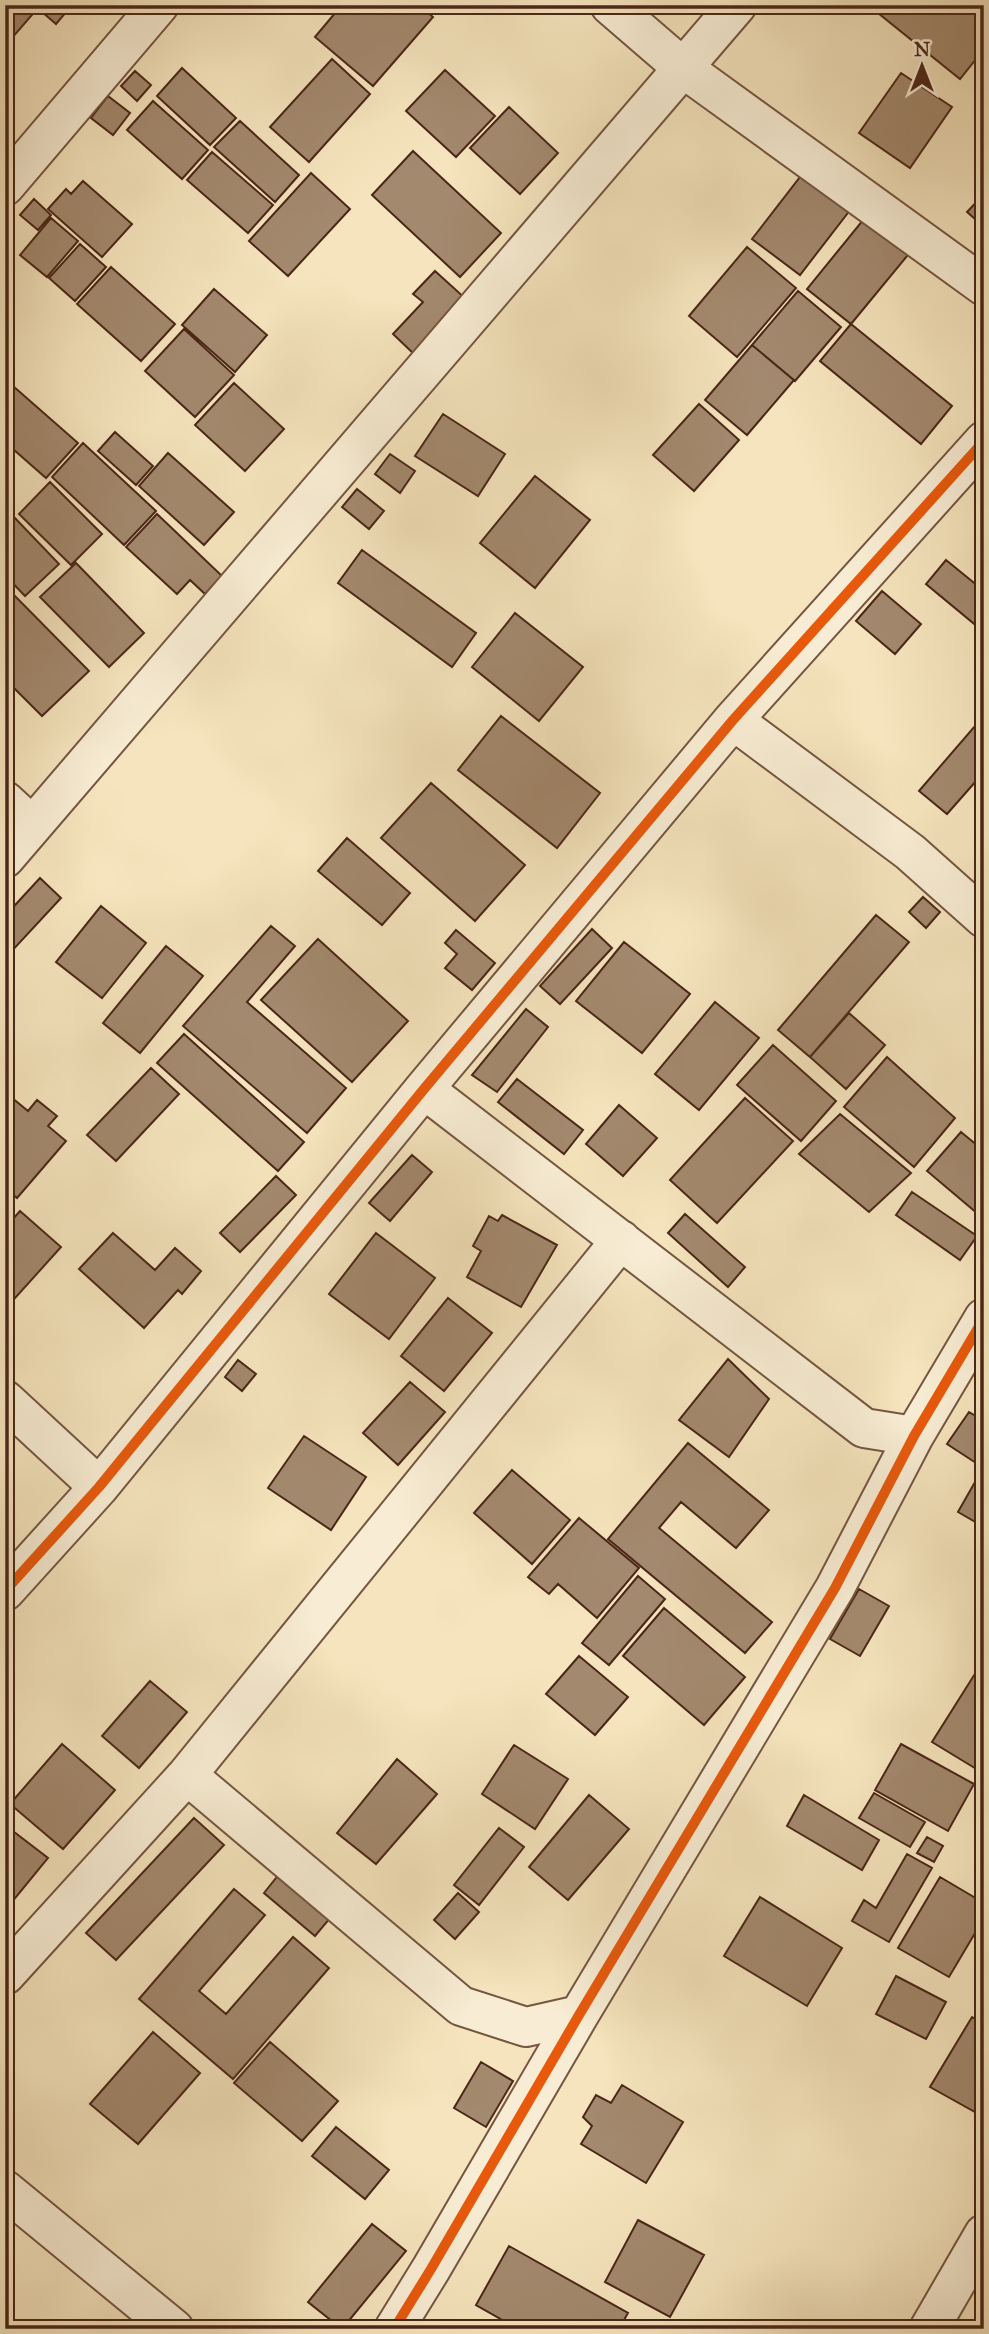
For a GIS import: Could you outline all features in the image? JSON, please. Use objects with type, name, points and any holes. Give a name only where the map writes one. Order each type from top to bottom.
[{"type":"street","points":[[5,186],[159,5]]},
{"type":"street","points":[[610,5],[684,68],[984,286]]},
{"type":"street","points":[[5,858],[18,813],[684,68],[737,5]]},
{"type":"street","points":[[5,1591],[99,1487],[424,1089],[733,720],[984,441]]},
{"type":"street","points":[[733,720],[910,852],[984,918]]},
{"type":"street","points":[[424,1089],[864,1428],[914,1436]]},
{"type":"street","points":[[5,1975],[187,1775],[621,1240]]},
{"type":"street","points":[[394,2329],[835,1588],[914,1436],[984,1318]]},
{"type":"street","points":[[5,1400],[99,1487]]},
{"type":"street","points":[[187,1775],[461,2006],[526,2027],[579,2015]]},
{"type":"street","points":[[5,2190],[174,2329]]},
{"type":"street","points":[[929,2329],[984,2234]]},
{"type":"building","points":[[5,5],[34,5],[38,8],[6,45]]},
{"type":"building","points":[[34,5],[72,5],[56,24]]},
{"type":"building","points":[[340,5],[419,5],[433,17],[373,86],[315,37]]},
{"type":"building","points":[[868,5],[984,5],[984,49],[960,79]]},
{"type":"building","points":[[332,59],[370,94],[309,162],[270,127]]},
{"type":"building","points":[[182,68],[236,118],[210,145],[157,96]]},
{"type":"building","points":[[445,70],[495,116],[456,157],[406,111]]},
{"type":"building","points":[[135,71],[151,85],[137,101],[121,86]]},
{"type":"building","points":[[901,73],[952,107],[910,168],[859,133]]},
{"type":"building","points":[[108,96],[130,113],[113,135],[91,118]]},
{"type":"building","points":[[153,101],[208,150],[182,179],[127,130]]},
{"type":"building","points":[[509,107],[558,153],[520,194],[470,148]]},
{"type":"building","points":[[240,121],[299,175],[275,202],[214,147]]},
{"type":"building","points":[[413,151],[501,233],[460,277],[372,195]]},
{"type":"building","points":[[212,152],[273,205],[248,233],[187,180]]},
{"type":"building","points":[[807,168],[854,205],[800,275],[752,239]]},
{"type":"building","points":[[311,173],[350,209],[288,276],[249,241]]},
{"type":"building","points":[[83,181],[132,224],[102,257],[48,209],[66,189],[71,194]]},
{"type":"building","points":[[984,194],[984,227],[967,212]]},
{"type":"building","points":[[34,199],[51,215],[38,230],[20,215]]},
{"type":"building","points":[[868,214],[912,250],[851,324],[807,289]]},
{"type":"building","points":[[51,218],[78,241],[47,277],[20,255]]},
{"type":"building","points":[[80,244],[106,267],[75,301],[49,278]]},
{"type":"building","points":[[747,247],[796,288],[737,357],[689,316]]},
{"type":"building","points":[[111,267],[175,324],[141,361],[77,304]]},
{"type":"building","points":[[435,271],[467,300],[415,355],[393,334],[423,302],[413,294]]},
{"type":"building","points":[[214,289],[267,335],[235,372],[182,325]]},
{"type":"building","points":[[798,291],[841,327],[795,381],[752,345]]},
{"type":"building","points":[[851,324],[952,406],[921,444],[820,361]]},
{"type":"building","points":[[184,329],[234,375],[195,417],[145,371]]},
{"type":"building","points":[[752,345],[794,380],[747,435],[705,400]]},
{"type":"building","points":[[5,379],[78,443],[46,478],[5,442]]},
{"type":"building","points":[[234,383],[284,429],[245,471],[195,425]]},
{"type":"building","points":[[699,404],[739,440],[694,491],[653,455]]},
{"type":"building","points":[[443,414],[505,454],[478,496],[415,456]]},
{"type":"building","points":[[115,432],[153,466],[136,485],[98,451]]},
{"type":"building","points":[[83,443],[156,511],[124,545],[52,477]]},
{"type":"building","points":[[168,453],[234,512],[204,545],[139,486]]},
{"type":"building","points":[[390,454],[415,471],[400,493],[375,474]]},
{"type":"building","points":[[535,476],[590,520],[535,588],[480,543]]},
{"type":"building","points":[[50,482],[102,534],[71,565],[19,514]]},
{"type":"building","points":[[357,489],[384,511],[369,529],[342,507]]},
{"type":"building","points":[[157,514],[222,576],[205,594],[190,580],[177,594],[126,547]]},
{"type":"building","points":[[13,516],[59,564],[25,596],[5,575],[5,523]]},
{"type":"building","points":[[362,550],[476,633],[452,667],[338,583]]},
{"type":"building","points":[[946,560],[984,591],[984,632],[926,584]]},
{"type":"building","points":[[76,563],[144,633],[109,667],[40,597]]},
{"type":"building","points":[[5,586],[89,671],[42,716],[5,679]]},
{"type":"building","points":[[882,591],[921,624],[895,654],[856,621]]},
{"type":"building","points":[[515,613],[583,667],[539,721],[472,667]]},
{"type":"building","points":[[501,716],[600,793],[557,848],[458,770]]},
{"type":"building","points":[[981,719],[984,721],[984,772],[947,814],[919,791]]},
{"type":"building","points":[[431,783],[525,865],[475,921],[381,838]]},
{"type":"building","points":[[347,838],[410,893],[382,925],[318,871]]},
{"type":"building","points":[[40,878],[61,898],[10,953],[5,949],[5,916]]},
{"type":"building","points":[[923,897],[940,912],[926,928],[909,912]]},
{"type":"building","points":[[101,906],[146,943],[102,998],[56,962]]},
{"type":"building","points":[[876,915],[909,942],[810,1057],[778,1030]]},
{"type":"building","points":[[271,926],[295,946],[247,1002],[346,1088],[307,1133],[183,1026]]},
{"type":"building","points":[[592,929],[612,948],[560,1004],[540,986]]},
{"type":"building","points":[[456,930],[495,963],[472,990],[445,968],[457,954],[445,943]]},
{"type":"building","points":[[318,939],[408,1021],[352,1082],[261,1000]]},
{"type":"building","points":[[624,942],[690,994],[642,1053],[576,1001]]},
{"type":"building","points":[[166,946],[203,976],[140,1053],[103,1023]]},
{"type":"building","points":[[715,1002],[759,1038],[699,1110],[655,1074]]},
{"type":"building","points":[[526,1009],[548,1027],[497,1092],[472,1075]]},
{"type":"building","points":[[849,1013],[885,1045],[846,1089],[810,1057]]},
{"type":"building","points":[[184,1034],[304,1142],[278,1171],[157,1063]]},
{"type":"building","points":[[773,1045],[836,1101],[801,1141],[737,1085]]},
{"type":"building","points":[[887,1057],[955,1118],[914,1167],[844,1107]]},
{"type":"building","points":[[151,1068],[179,1094],[116,1161],[87,1135]]},
{"type":"building","points":[[517,1079],[583,1130],[564,1154],[498,1102]]},
{"type":"building","points":[[11,1097],[28,1111],[37,1100],[57,1116],[48,1126],[66,1141],[17,1198],[5,1188],[5,1104]]},
{"type":"building","points":[[745,1098],[793,1141],[717,1223],[670,1180]]},
{"type":"building","points":[[619,1105],[657,1138],[623,1176],[586,1144]]},
{"type":"building","points":[[840,1114],[911,1173],[869,1212],[799,1154]]},
{"type":"building","points":[[961,1132],[984,1151],[984,1219],[927,1171]]},
{"type":"building","points":[[412,1155],[432,1172],[390,1221],[369,1203]]},
{"type":"building","points":[[276,1176],[296,1195],[240,1252],[220,1233]]},
{"type":"building","points":[[912,1192],[977,1236],[960,1260],[896,1215]]},
{"type":"building","points":[[20,1211],[61,1247],[7,1307],[5,1228]]},
{"type":"building","points":[[685,1214],[745,1267],[728,1287],[668,1233]]},
{"type":"building","points":[[502,1215],[557,1245],[521,1307],[467,1277],[481,1251],[473,1246],[489,1216],[498,1221]]},
{"type":"building","points":[[113,1233],[155,1270],[175,1248],[201,1271],[182,1294],[178,1290],[144,1328],[79,1269]]},
{"type":"building","points":[[376,1233],[435,1278],[389,1339],[329,1294]]},
{"type":"building","points":[[448,1298],[492,1333],[444,1391],[401,1356]]},
{"type":"building","points":[[728,1359],[769,1399],[729,1457],[679,1420]]},
{"type":"building","points":[[238,1360],[256,1374],[242,1391],[225,1377]]},
{"type":"building","points":[[410,1382],[445,1412],[398,1465],[363,1433]]},
{"type":"building","points":[[969,1412],[984,1421],[984,1452],[976,1463],[947,1444]]},
{"type":"building","points":[[304,1436],[366,1477],[331,1530],[268,1488]]},
{"type":"building","points":[[688,1443],[769,1510],[736,1548],[681,1502],[659,1528],[772,1622],[745,1653],[608,1539]]},
{"type":"building","points":[[512,1470],[570,1520],[532,1564],[474,1513]]},
{"type":"building","points":[[975,1482],[984,1486],[984,1527],[958,1512]]},
{"type":"building","points":[[579,1518],[639,1568],[597,1618],[558,1584],[549,1594],[528,1577]]},
{"type":"building","points":[[638,1576],[665,1599],[609,1665],[582,1643]]},
{"type":"building","points":[[859,1589],[889,1606],[860,1656],[830,1639]]},
{"type":"building","points":[[664,1608],[745,1677],[704,1725],[623,1656]]},
{"type":"building","points":[[579,1656],[628,1697],[595,1735],[546,1694]]},
{"type":"building","points":[[978,1669],[984,1672],[984,1761],[978,1770],[932,1742]]},
{"type":"building","points":[[150,1681],[187,1712],[139,1768],[102,1736]]},
{"type":"building","points":[[62,1744],[115,1790],[63,1849],[10,1804]]},
{"type":"building","points":[[901,1744],[974,1784],[948,1831],[875,1790]]},
{"type":"building","points":[[514,1745],[568,1779],[535,1829],[482,1794]]},
{"type":"building","points":[[397,1759],[437,1794],[376,1864],[337,1833]]},
{"type":"building","points":[[874,1793],[925,1822],[910,1847],[859,1818]]},
{"type":"building","points":[[589,1795],[629,1829],[568,1900],[529,1867]]},
{"type":"building","points":[[804,1795],[879,1840],[862,1870],[787,1826]]},
{"type":"building","points":[[194,1818],[224,1845],[116,1960],[86,1933]]},
{"type":"building","points":[[5,1825],[48,1858],[12,1902],[5,1897]]},
{"type":"building","points":[[499,1828],[524,1847],[479,1905],[454,1885]]},
{"type":"building","points":[[927,1837],[943,1846],[934,1862],[917,1853]]},
{"type":"building","points":[[907,1854],[932,1868],[889,1942],[852,1921],[864,1900],[876,1908]]},
{"type":"building","points":[[284,1868],[336,1911],[315,1936],[264,1893]]},
{"type":"building","points":[[940,1877],[984,1903],[984,1918],[949,1977],[898,1948]]},
{"type":"building","points":[[234,1889],[265,1915],[199,1991],[226,2014],[293,1937],[329,1968],[233,2079],[139,1999]]},
{"type":"building","points":[[458,1893],[479,1912],[455,1939],[434,1920]]},
{"type":"building","points":[[760,1897],[842,1948],[807,2006],[724,1956]]},
{"type":"building","points":[[896,1976],[946,2002],[926,2039],[876,2014]]},
{"type":"building","points":[[972,2017],[984,2024],[984,2117],[930,2087]]},
{"type":"building","points":[[153,2032],[200,2073],[138,2144],[90,2104]]},
{"type":"building","points":[[270,2042],[338,2101],[302,2141],[234,2083]]},
{"type":"building","points":[[481,2062],[513,2081],[486,2127],[454,2108]]},
{"type":"building","points":[[622,2085],[683,2122],[646,2183],[581,2144],[592,2126],[583,2117],[596,2095],[611,2103]]},
{"type":"building","points":[[336,2127],[389,2170],[365,2199],[312,2156]]},
{"type":"building","points":[[638,2220],[704,2255],[670,2317],[605,2282]]},
{"type":"building","points":[[372,2224],[406,2251],[342,2329],[308,2302]]},
{"type":"building","points":[[509,2246],[628,2313],[619,2329],[518,2329],[476,2305]]},
{"type":"cycle path","points":[[5,1591],[99,1487],[424,1089],[733,720],[984,441]]},
{"type":"cycle path","points":[[394,2329],[835,1588],[914,1436],[984,1318]]}]
